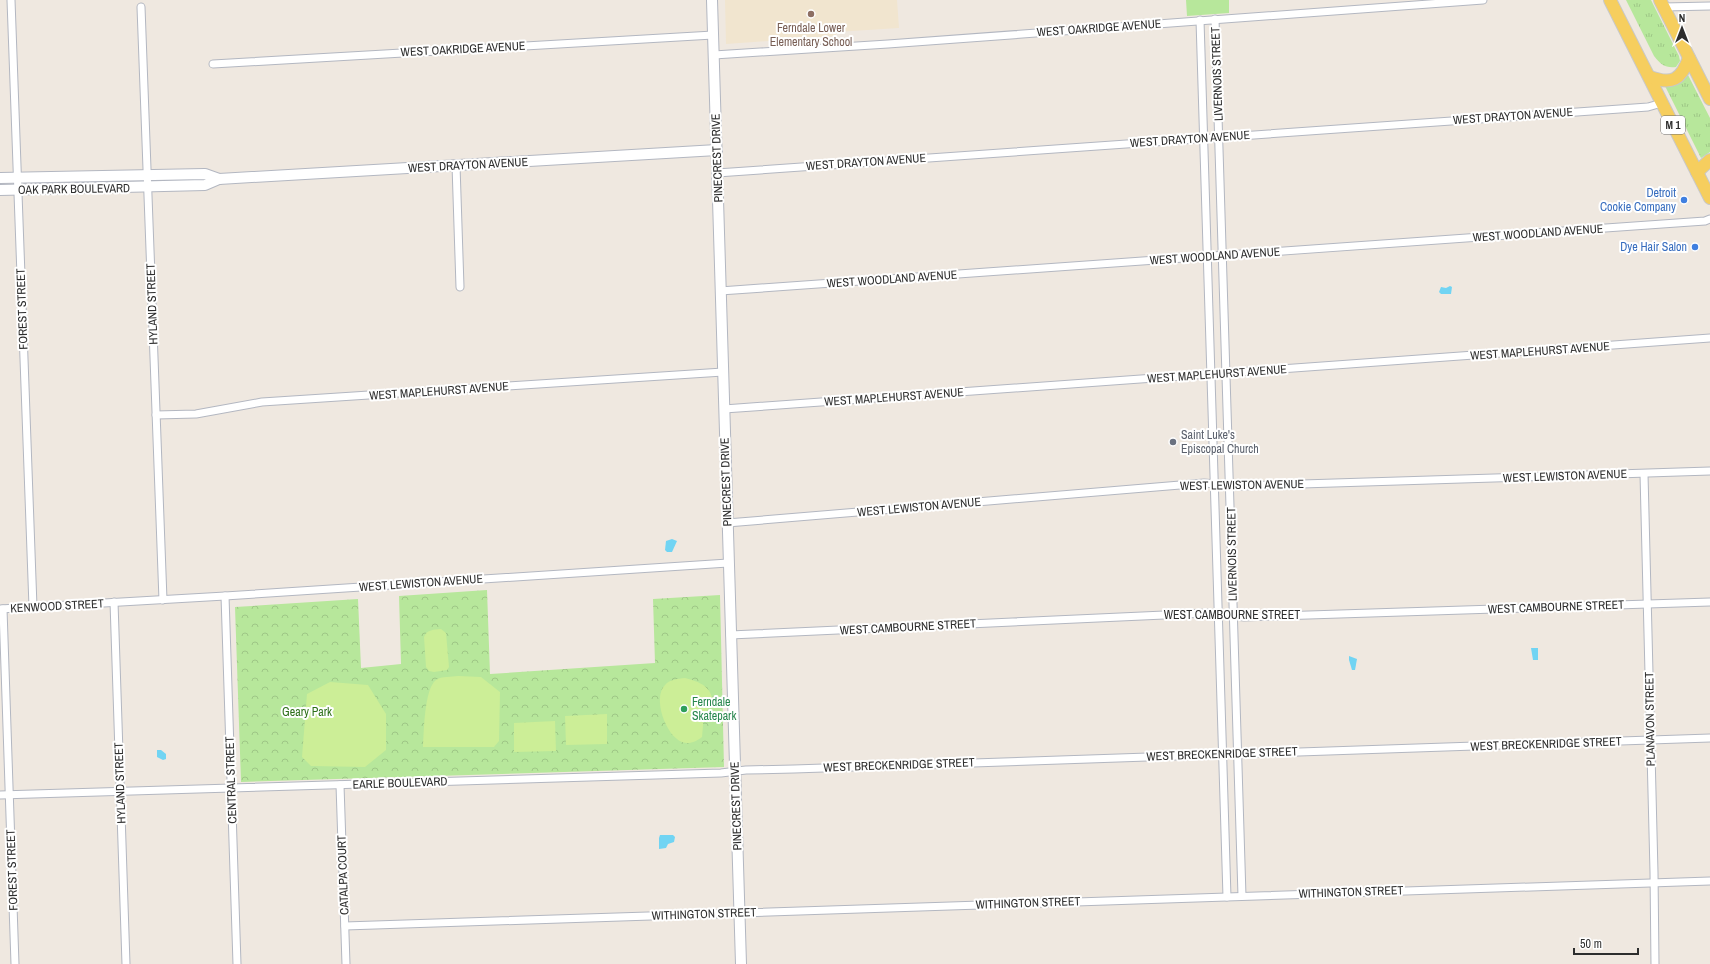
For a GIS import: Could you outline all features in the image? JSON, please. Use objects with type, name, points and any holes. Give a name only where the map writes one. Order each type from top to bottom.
[{"type":"main road","name":"M 1","points":[[1610,0],[1710,198]]},
{"type":"main road","points":[[1662,4],[1710,99]]},
{"type":"main road","points":[[1650,77],[1667,81],[1674,80],[1684,72],[1689,58]]},
{"type":"main road","points":[[1697,172],[1710,160]]},
{"type":"street","name":"FOREST STREET","points":[[11,0],[32,607]]},
{"type":"street","name":"PINECREST DRIVE","points":[[712,0],[726,523],[741,964]]},
{"type":"street","name":"WEST OAKRIDGE AVENUE","points":[[714,55],[888,44],[1483,0]]},
{"type":"street","points":[[1662,4],[1710,6]]},
{"type":"street","name":"HYLAND STREET","points":[[141,7],[163,600]]},
{"type":"street","name":"LIVERNOIS STREET","points":[[1215,19],[1220,137],[1242,896]]},
{"type":"street","name":"LIVERNOIS STREET","points":[[1200,20],[1211,375],[1216,484],[1227,897]]},
{"type":"street","name":"WEST OAKRIDGE AVENUE","points":[[213,64],[713,35]]},
{"type":"street","name":"WEST DRAYTON AVENUE","points":[[717,173],[1648,107],[1662,103]]},
{"type":"street","name":"WEST DRAYTON AVENUE","points":[[148,187],[204,185],[219,180],[716,150]]},
{"type":"street","points":[[456,165],[460,287]]},
{"type":"street","name":"OAK PARK BOULEVARD","points":[[0,178],[147,174]]},
{"type":"street","name":"WEST DRAYTON AVENUE","points":[[147,174],[205,174],[219,180]]},
{"type":"street","name":"OAK PARK BOULEVARD","points":[[0,190],[148,187]]},
{"type":"street","name":"WEST WOODLAND AVENUE","points":[[720,291],[1534,234],[1710,219]]},
{"type":"street","name":"WEST MAPLEHURST AVENUE","points":[[724,409],[1710,338]]},
{"type":"street","name":"WEST MAPLEHURST AVENUE","points":[[156,415],[196,414],[262,402],[722,372]]},
{"type":"street","name":"WEST LEWISTON AVENUE","points":[[726,523],[1200,484],[1230,486],[1710,471]]},
{"type":"street","name":"PLANAVON STREET","points":[[1644,474],[1655,964]]},
{"type":"street","name":"WEST LEWISTON AVENUE","points":[[114,602],[728,563]]},
{"type":"street","name":"CENTRAL STREET","points":[[225,596],[237,964]]},
{"type":"street","name":"HYLAND STREET","points":[[114,602],[126,964]]},
{"type":"street","name":"KENWOOD STREET","points":[[2,609],[114,602]]},
{"type":"street","name":"WEST CAMBOURNE STREET","points":[[730,635],[1208,613],[1244,617],[1710,602]]},
{"type":"street","name":"FOREST STREET","points":[[2,609],[15,964]]},
{"type":"street","name":"WEST BRECKENRIDGE STREET","points":[[735,772],[1710,738]]},
{"type":"street","name":"EARLE BOULEVARD","points":[[0,795],[120,790],[340,785],[735,772]]},
{"type":"street","name":"CATALPA COURT","points":[[340,785],[346,964]]},
{"type":"street","name":"WITHINGTON STREET","points":[[345,926],[1710,881]]},
{"type":"shaded area","name":"Ferndale Lower Elementary School","points":[[725,0],[897,0],[899,28],[836,32],[836,36],[726,44]]},
{"type":"green space","points":[[1186,0],[1229,0],[1229,13],[1187,16]]},
{"type":"green space","points":[[1626,0],[1651,0],[1679,56],[1680,61],[1676,67],[1664,65],[1654,56]]},
{"type":"green space","points":[[1688,75],[1710,118],[1710,152],[1701,158],[1664,84],[1683,79]]},
{"type":"green space","name":"Geary Park","points":[[487,590],[490,674],[655,663],[653,599],[720,595],[724,767],[241,782],[235,607],[358,599],[361,668],[401,664],[399,596]]},
{"type":"green space","points":[[441,629],[446,633],[449,667],[447,670],[434,672],[429,671],[426,667],[424,637],[429,631]]},
{"type":"green space","points":[[458,676],[481,677],[500,692],[499,741],[494,747],[423,747],[425,712],[432,685],[436,680],[441,678]]},
{"type":"green space","name":"Ferndale Skatepark","points":[[685,678],[700,683],[707,688],[713,702],[704,714],[702,737],[690,743],[682,742],[671,732],[666,725],[660,707],[661,691],[665,685],[674,680]]},
{"type":"green space","points":[[330,682],[368,685],[386,714],[386,750],[365,767],[311,766],[302,757],[307,694]]},
{"type":"green space","points":[[607,714],[607,744],[566,745],[565,716]]},
{"type":"green space","points":[[555,721],[556,751],[514,752],[514,723]]},
{"type":"water","points":[[1450,286],[1452,287],[1451,294],[1441,294],[1439,292],[1441,287],[1446,288]]},
{"type":"water","points":[[672,539],[677,541],[672,552],[667,552],[665,550],[666,541]]},
{"type":"water","points":[[1531,648],[1538,648],[1538,660],[1533,660]]},
{"type":"water","points":[[1349,656],[1357,659],[1355,670],[1352,670]]},
{"type":"water","points":[[157,750],[161,750],[166,754],[166,759],[163,760],[157,757]]},
{"type":"water","points":[[660,835],[673,835],[675,837],[674,842],[668,844],[666,848],[659,849]]},
{"type":"place","name":"Ferndale Lower Elementary School","points":[[811,14]]},
{"type":"place","name":"Detroit Cookie Company","points":[[1684,200]]},
{"type":"place","name":"Dye Hair Salon","points":[[1695,247]]},
{"type":"place","name":"Saint Luke's Episcopal Church","points":[[1173,442]]},
{"type":"place","name":"Ferndale Skatepark","points":[[684,709]]}]
